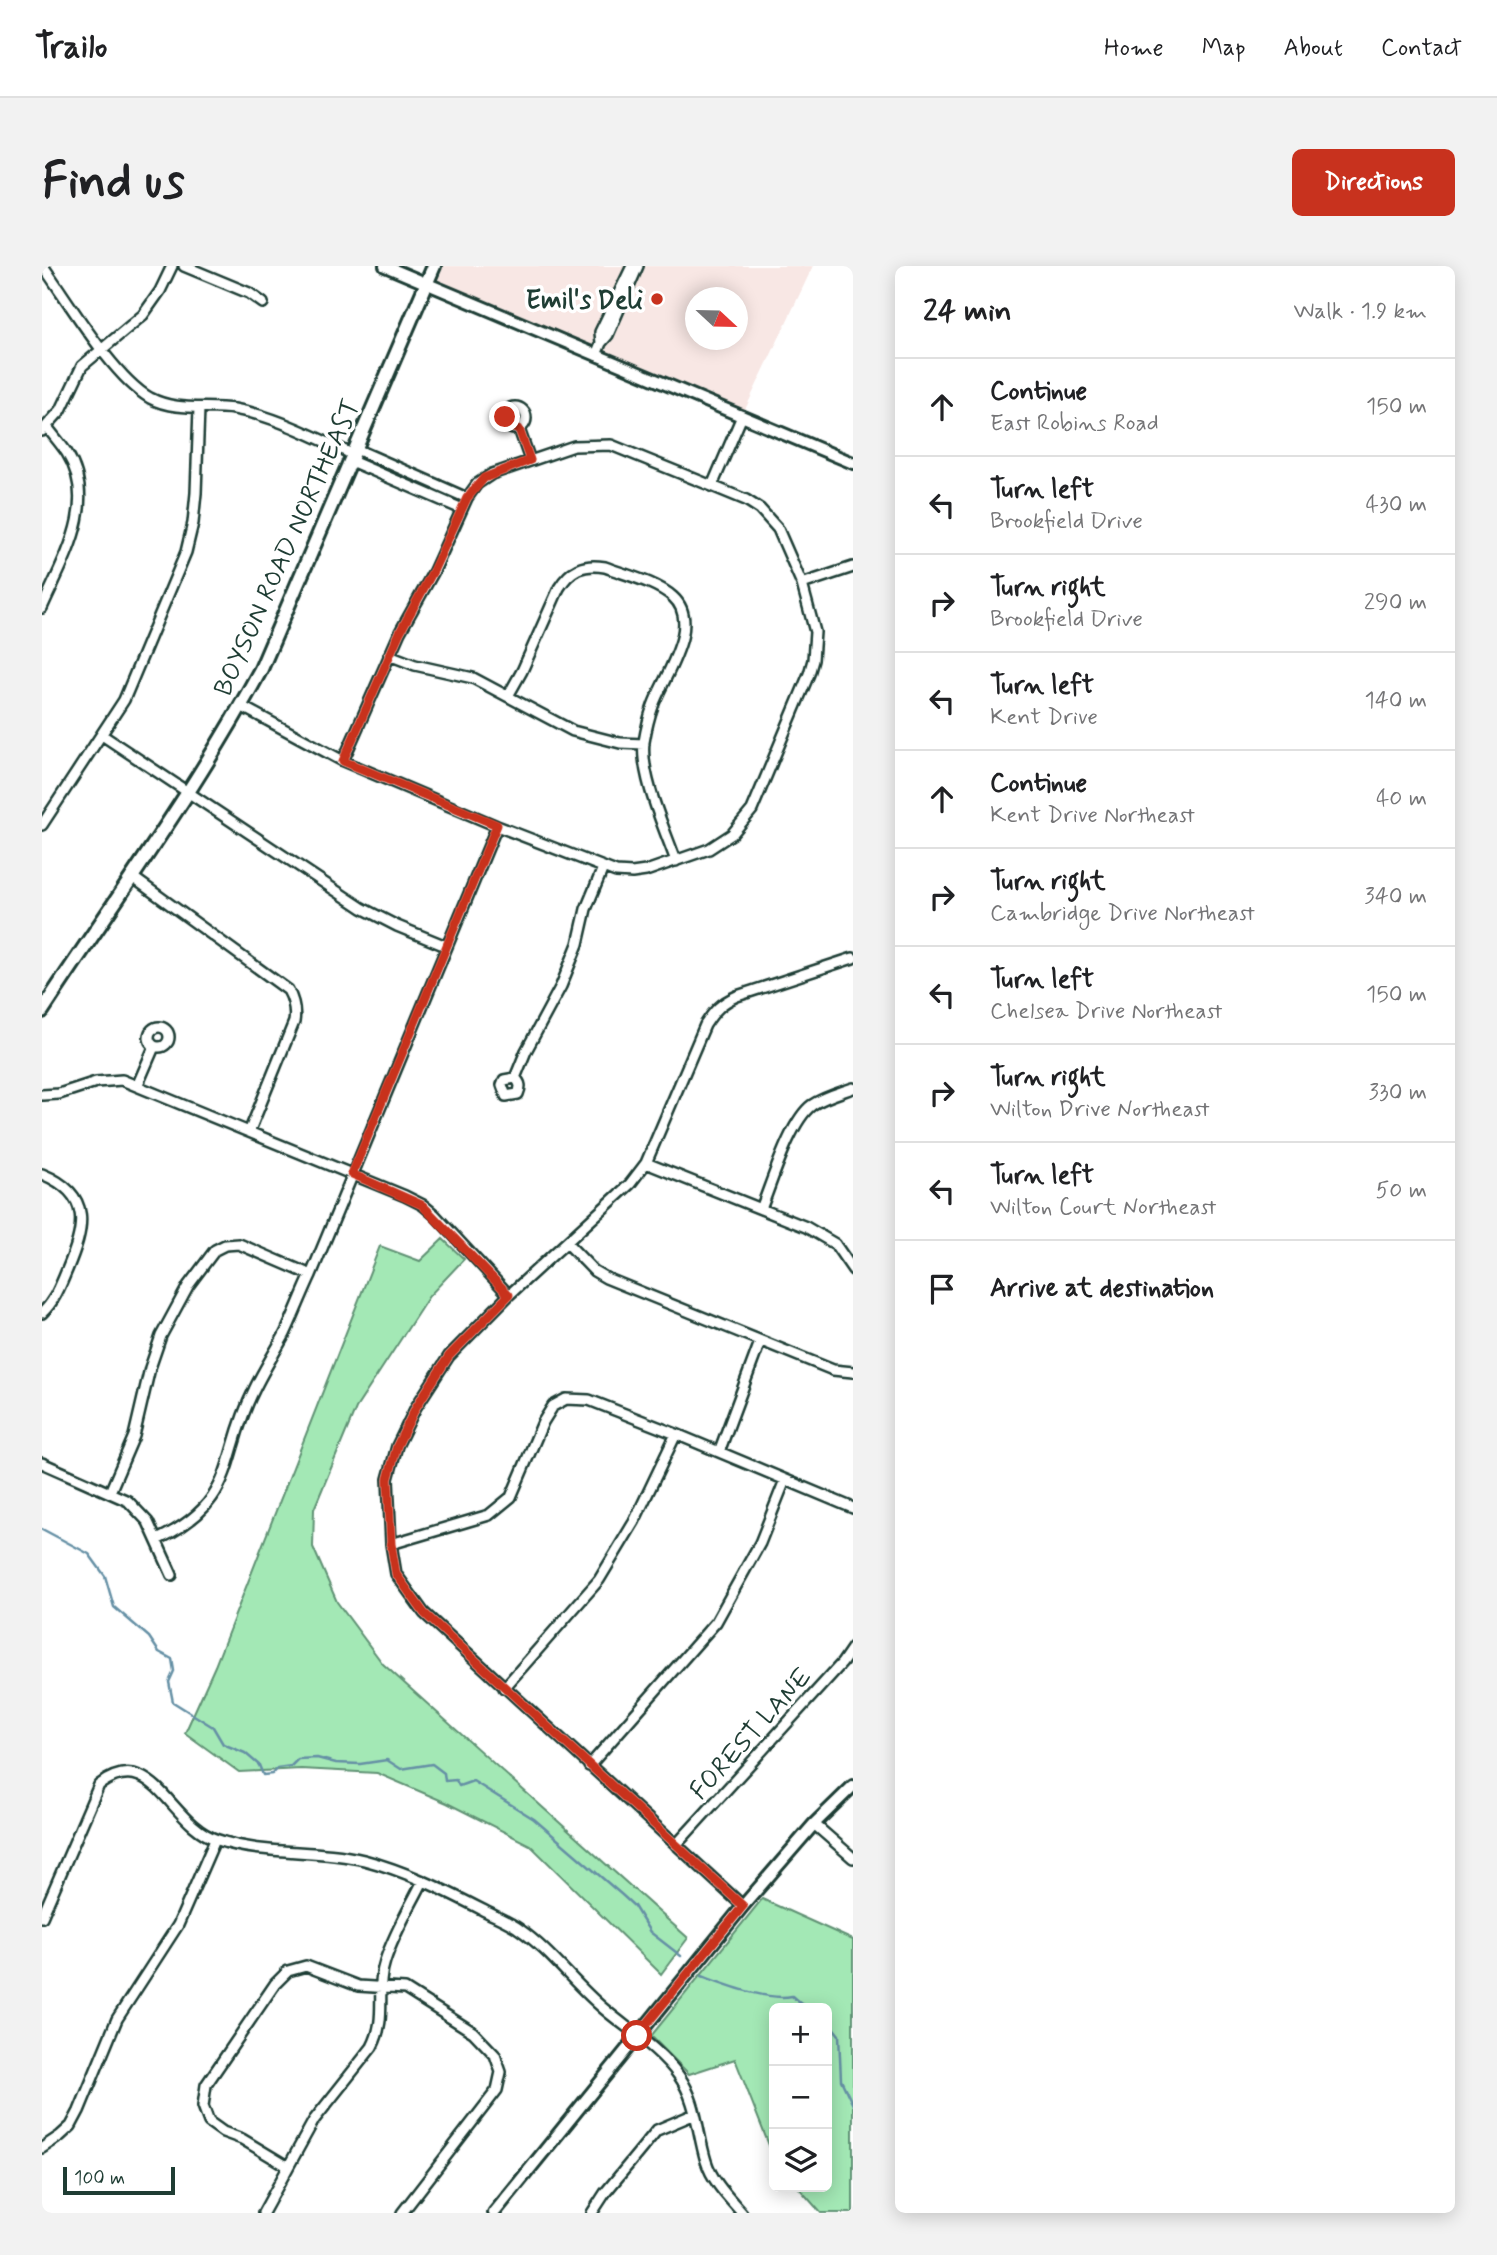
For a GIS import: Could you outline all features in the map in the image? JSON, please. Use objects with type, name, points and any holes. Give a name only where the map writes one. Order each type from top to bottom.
[{"type":"main road","name":"BOYSON ROAD NORTHEAST","points":[[42,1011],[242,706],[261,669],[434,266]]},
{"type":"street","points":[[43,266],[102,348],[134,387],[152,399],[172,405],[233,409],[268,418],[354,455],[467,498]]},
{"type":"street","points":[[42,608],[73,537],[80,511],[76,471],[67,453],[44,429],[61,410],[82,366],[143,315],[172,266]]},
{"type":"street","points":[[184,266],[249,293],[263,303]]},
{"type":"street","points":[[385,266],[853,463]]},
{"type":"street","points":[[601,343],[600,332],[632,266]]},
{"type":"street","points":[[596,355],[608,335],[638,266]]},
{"type":"street","points":[[42,825],[102,735],[134,680],[186,552],[196,494],[199,408]]},
{"type":"street","points":[[712,486],[742,416]]},
{"type":"street","points":[[519,429],[530,460]]},
{"type":"street","points":[[242,706],[343,761],[603,868],[632,873],[676,861],[723,842],[743,824],[752,810],[809,674],[815,632],[802,584],[785,541],[770,518],[746,500],[611,445],[574,446],[484,478],[467,498],[389,655],[343,761]]},
{"type":"street","points":[[354,455],[462,509]]},
{"type":"street","points":[[508,696],[527,662],[559,588],[570,573],[578,568],[594,565],[638,580],[672,596],[684,618],[681,641],[653,706],[644,744],[653,794],[676,861]]},
{"type":"street","points":[[802,584],[853,567]]},
{"type":"street","points":[[389,655],[415,665],[473,678],[573,732],[620,743],[644,744]]},
{"type":"street","points":[[102,735],[362,908],[446,946]]},
{"type":"street","points":[[157,1540],[195,1518],[212,1499],[225,1477],[241,1420],[253,1391],[286,1332],[311,1275],[497,825]]},
{"type":"street","points":[[515,1078],[526,1051],[561,985],[578,944],[586,909],[603,868]]},
{"type":"street","points":[[131,876],[278,982],[288,990],[293,999],[296,1011],[294,1022],[250,1130]]},
{"type":"street","points":[[743,1906],[424,1613],[396,1574],[391,1544],[388,1479],[397,1446],[416,1407],[449,1356],[509,1295],[631,1184],[646,1163],[705,1025],[715,1010],[737,996],[853,958]]},
{"type":"street","points":[[138,1084],[154,1047]]},
{"type":"street","points":[[42,1095],[59,1094],[89,1083],[122,1080],[250,1130],[422,1205],[435,1215],[509,1295]]},
{"type":"street","points":[[761,1209],[801,1118],[811,1106],[853,1088]]},
{"type":"street","points":[[646,1163],[806,1227],[835,1244],[853,1270]]},
{"type":"street","points":[[42,1174],[69,1191],[80,1211],[82,1223],[80,1239],[57,1294],[42,1313]]},
{"type":"street","points":[[567,1243],[594,1271],[606,1278],[833,1370],[853,1372]]},
{"type":"street","points":[[110,1492],[134,1436],[150,1368],[161,1336],[188,1286],[215,1250],[225,1245],[239,1244],[311,1275]]},
{"type":"street","points":[[719,1452],[760,1342]]},
{"type":"street","points":[[391,1544],[489,1515],[511,1497],[543,1422],[553,1406],[566,1399],[589,1400],[853,1508]]},
{"type":"street","points":[[504,1688],[599,1580],[634,1522],[676,1434]]},
{"type":"street","points":[[42,1463],[110,1492],[139,1510],[173,1575]]},
{"type":"street","points":[[589,1766],[716,1622],[760,1543],[785,1480]]},
{"type":"street","name":"FOREST LANE","points":[[676,1845],[842,1663],[853,1647]]},
{"type":"street","points":[[42,1917],[99,1785],[112,1775],[127,1772],[145,1776],[176,1810],[197,1829],[215,1840],[246,1848],[326,1854],[391,1867],[519,1929],[551,1956],[601,2007],[665,2059],[689,2094],[706,2164],[720,2188],[741,2213]]},
{"type":"street","points":[[494,2213],[743,1906],[814,1824],[853,1786]]},
{"type":"street","points":[[814,1824],[853,1858]]},
{"type":"street","points":[[42,2148],[71,2126],[117,2019],[178,1925],[215,1840]]},
{"type":"street","points":[[263,2213],[314,2120],[372,2047],[378,2035],[382,2020],[384,1962],[423,1881]]},
{"type":"street","points":[[287,2166],[209,2122],[203,2106],[206,2085],[275,1984],[288,1971],[306,1966],[358,1986],[405,1989],[472,2032],[495,2055],[501,2072],[496,2090],[401,2213]]},
{"type":"street","points":[[592,2213],[657,2130],[695,2113]]},
{"type":"shaded area","points":[[434,266],[813,266],[742,416],[427,283]]},
{"type":"green space","points":[[443,1239],[464,1259],[429,1296],[356,1408],[314,1509],[313,1547],[337,1602],[383,1664],[688,1938],[661,1974],[530,1845],[447,1803],[377,1773],[301,1769],[239,1772],[185,1733],[215,1666],[380,1246],[420,1261]]},
{"type":"green space","points":[[762,1899],[853,1940],[853,2213],[821,2213],[802,2192],[832,2192],[832,2003],[769,2003],[769,2145],[735,2059],[689,2074],[651,2036]]},
{"type":"waterway","points":[[42,1529],[89,1554],[105,1576],[114,1607],[149,1637],[159,1652],[172,1659],[174,1671],[169,1682],[173,1702],[213,1727],[223,1744],[245,1753],[259,1765],[263,1775],[272,1774],[277,1768],[291,1766],[298,1759],[317,1758],[336,1763],[360,1764],[387,1760],[401,1769],[432,1764],[444,1773],[445,1781],[456,1780],[459,1786],[473,1781],[534,1819],[634,1906],[650,1932],[681,1956]]},
{"type":"waterway","points":[[702,1976],[759,1994],[792,1996],[800,2003]]},
{"type":"waterway","points":[[832,2026],[839,2035],[841,2080],[853,2105]]},
{"type":"place","name":"Emil's Deli","points":[[657,299]]},
{"type":"route","points":[[505,417],[508,427],[519,429],[530,460],[484,478],[467,498],[389,655],[343,761],[497,825],[352,1174],[405,1196],[435,1215],[509,1295],[449,1356],[416,1407],[397,1446],[388,1479],[391,1544],[396,1574],[424,1613],[743,1906],[637,2036]]}]
